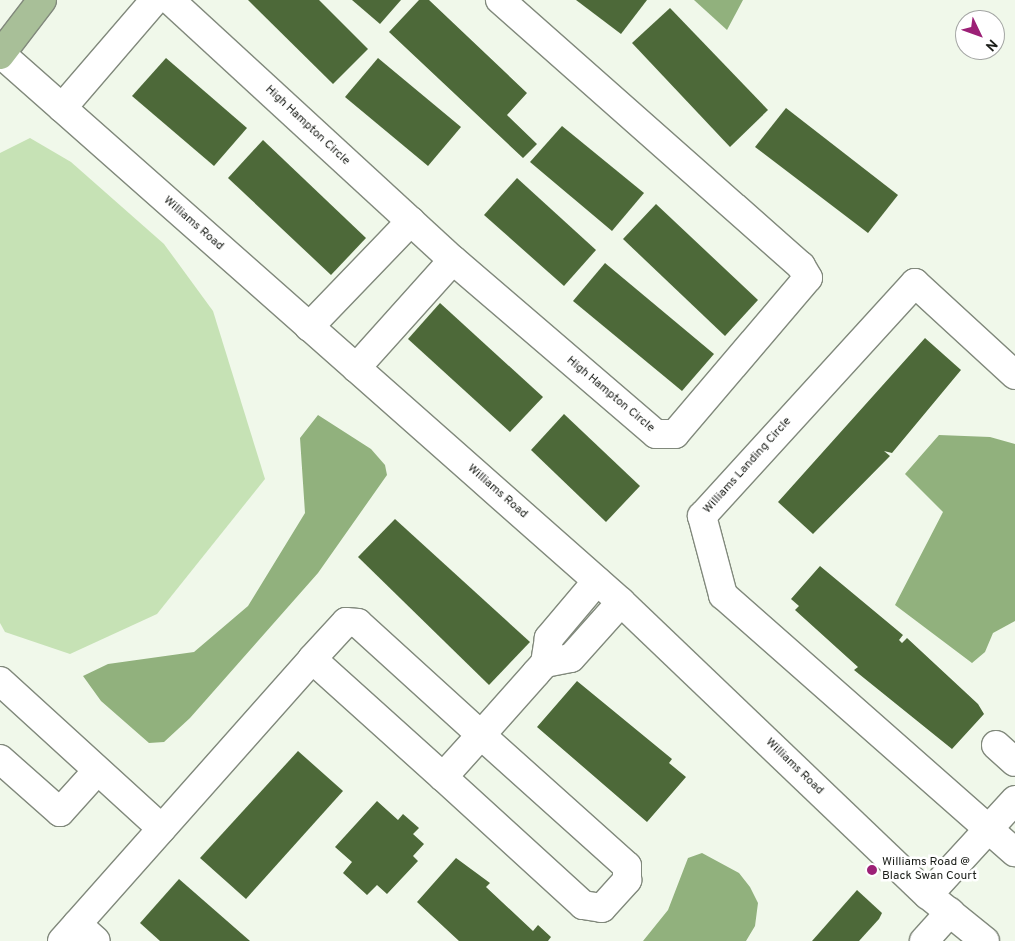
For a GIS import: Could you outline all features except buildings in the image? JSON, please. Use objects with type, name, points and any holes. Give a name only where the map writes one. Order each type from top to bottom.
[{"type":"main road","points":[[0,54],[42,0]]},
{"type":"street","points":[[62,108],[155,0]]},
{"type":"street","name":"High Hampton Circle","points":[[170,0],[198,12],[453,260],[656,434],[676,434],[808,278],[801,266],[500,0]]},
{"type":"street","name":"Williams Road","points":[[0,54],[621,602],[928,895],[985,941]]},
{"type":"street","points":[[309,327],[411,221]]},
{"type":"street","points":[[356,368],[453,260]]},
{"type":"street","name":"Williams Landing Circle","points":[[1015,375],[915,283],[702,516],[724,595],[1015,852]]},
{"type":"street","points":[[443,777],[545,663],[550,638],[596,581]]},
{"type":"street","points":[[545,663],[571,658],[621,602]]},
{"type":"street","points":[[78,935],[162,829],[312,659],[346,622],[358,623],[627,866],[627,880],[602,908],[583,905],[312,659]]},
{"type":"street","points":[[0,682],[162,829]]},
{"type":"street","points":[[0,759],[60,812],[97,771]]},
{"type":"street","points":[[928,895],[1015,800]]},
{"type":"street","points":[[924,941],[950,912]]},
{"type":"shaded area","points":[[694,0],[743,0],[727,30]]},
{"type":"shaded area","points":[[30,138],[71,162],[164,244],[213,311],[265,479],[157,614],[70,654],[5,632],[0,623],[0,153]]},
{"type":"shaded area","points":[[318,415],[371,449],[385,465],[387,475],[318,573],[190,718],[164,742],[149,743],[101,701],[83,676],[108,664],[194,652],[248,606],[305,513],[300,438]]},
{"type":"shaded area","points":[[939,435],[990,437],[1015,444],[1015,621],[993,633],[985,652],[972,663],[895,605],[943,512],[905,474]]},
{"type":"shaded area","points":[[702,853],[739,873],[750,887],[758,903],[755,926],[746,941],[643,941],[668,910],[688,858]]},
{"type":"place","name":"Williams Road @ Black Swan Court","points":[[872,870]]}]
